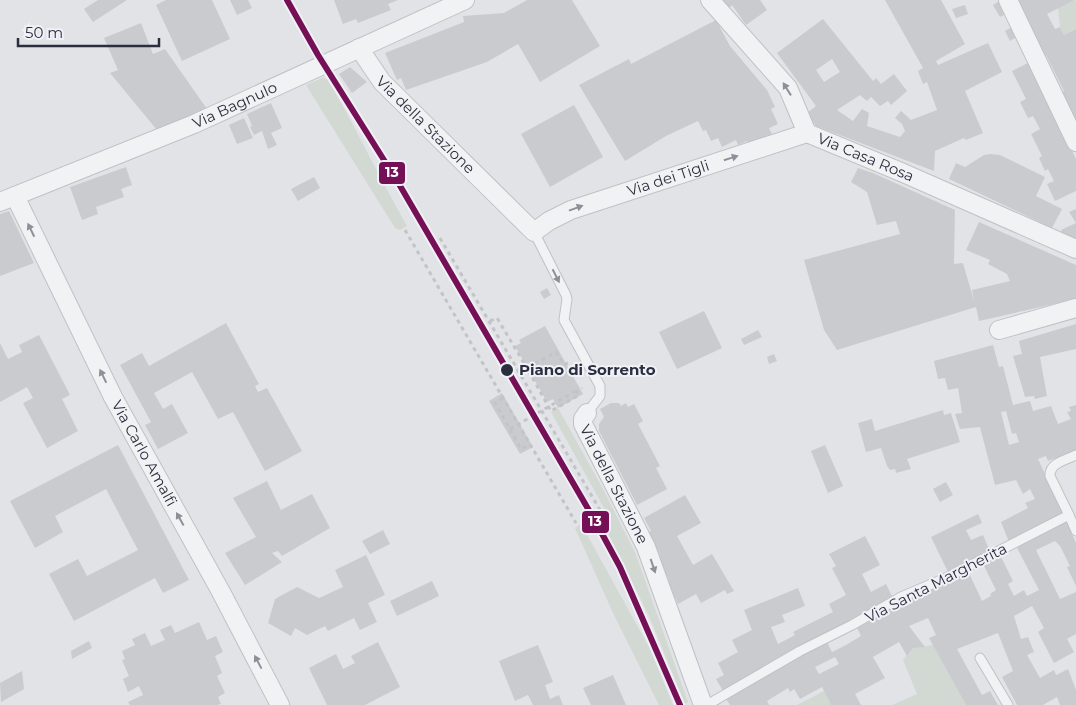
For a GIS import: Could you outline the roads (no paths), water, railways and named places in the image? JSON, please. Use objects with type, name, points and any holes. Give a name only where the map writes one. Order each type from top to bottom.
[{"type":"street","name":"Via Bagnulo","points":[[8,199],[194,124],[465,0]]},
{"type":"street","name":"Via Casa Rosa","points":[[710,0],[788,88],[806,133],[1076,249]]},
{"type":"street","points":[[1008,0],[1076,142]]},
{"type":"street","name":"Via della Stazione","points":[[359,48],[382,82],[534,232]]},
{"type":"street","name":"Via dei Tigli","points":[[534,232],[550,220],[571,210],[806,133]]},
{"type":"street","name":"Via Carlo Amalfi","points":[[8,199],[112,397],[216,584],[280,705]]},
{"type":"street","points":[[999,330],[1076,308]]},
{"type":"street","name":"Via della Stazione","points":[[587,413],[583,419],[583,424],[646,547],[702,705]]},
{"type":"lane","name":"Via della Stazione","points":[[534,232],[566,295],[564,320],[600,386],[600,396],[587,413]]},
{"type":"lane","points":[[1076,455],[1053,466],[1050,471],[1050,476],[1076,531]]},
{"type":"lane","name":"Via Santa Margherita","points":[[706,705],[800,651],[852,625],[901,597],[948,577],[1069,515]]},
{"type":"lane","points":[[980,658],[1008,705]]},
{"type":"place","name":"Piano di Sorrento","points":[[507,370]]}]
